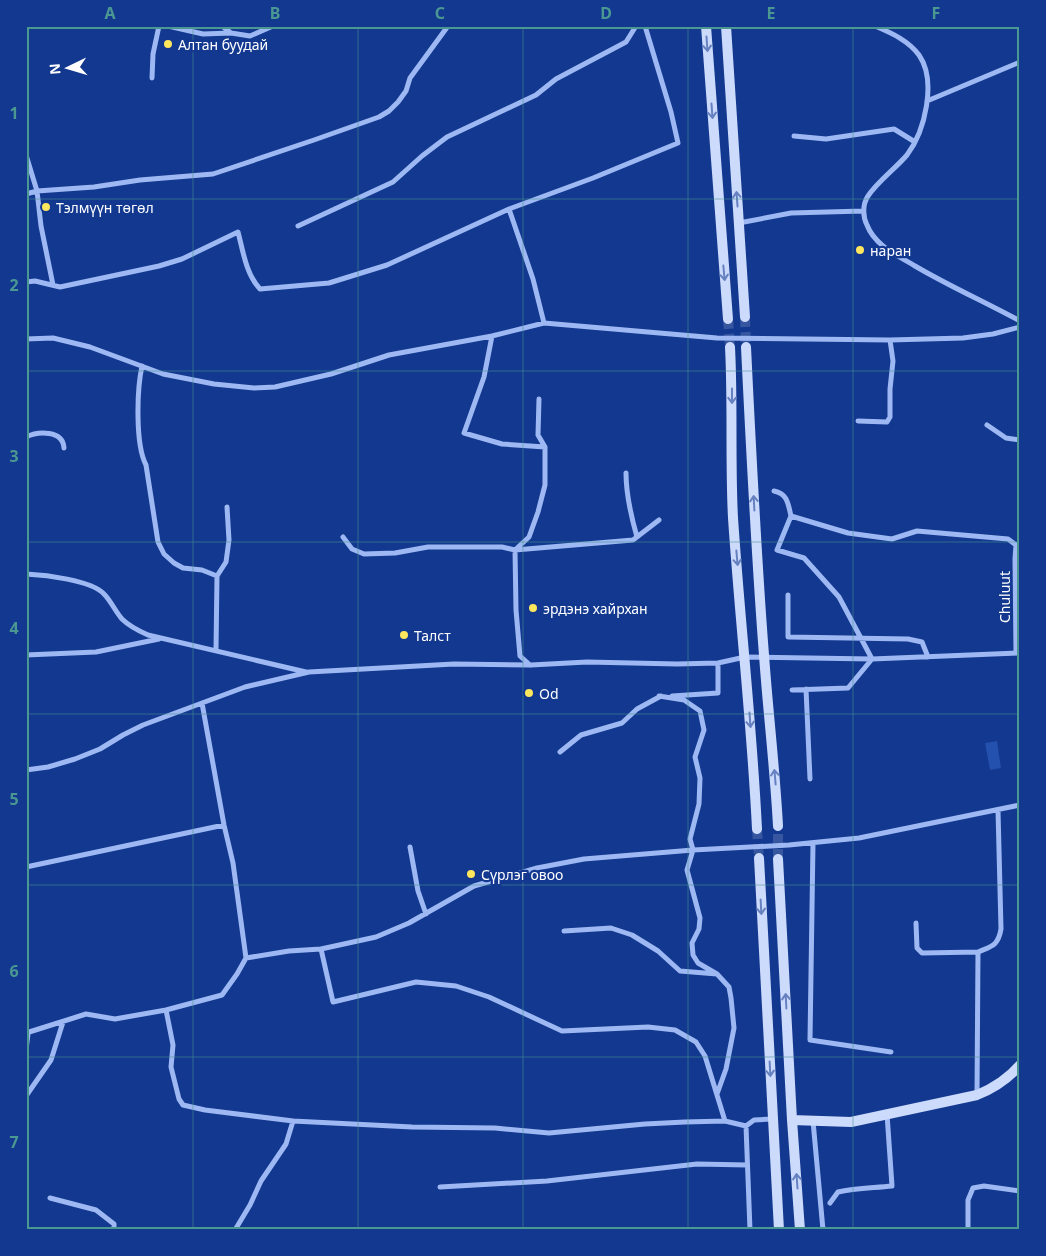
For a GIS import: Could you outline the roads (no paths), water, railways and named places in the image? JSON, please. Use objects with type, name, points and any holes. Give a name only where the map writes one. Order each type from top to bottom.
[{"type":"main road","points":[[706,26],[728,320]]},
{"type":"main road","points":[[726,26],[745,317]]},
{"type":"main road","points":[[730,347],[733,516],[757,829]]},
{"type":"main road","points":[[746,347],[754,514],[778,826]]},
{"type":"main road","points":[[759,858],[779,1230]]},
{"type":"main road","points":[[778,859],[800,1230]]},
{"type":"main road","points":[[792,1120],[851,1122],[977,1095],[994,1088],[1020,1066]]},
{"type":"street","points":[[152,78],[153,54],[159,26]]},
{"type":"street","points":[[168,26],[203,34],[231,33],[250,36],[273,26]]},
{"type":"street","points":[[222,26],[231,33]]},
{"type":"street","points":[[26,194],[37,191],[213,174],[379,117],[389,111],[406,91],[410,78],[448,26]]},
{"type":"street","points":[[298,226],[393,182],[422,156],[447,138],[536,95],[556,79],[626,42],[636,26]]},
{"type":"street","points":[[26,282],[35,281],[60,287],[160,266],[182,259],[238,232],[249,271],[254,283],[260,289],[329,283],[387,265],[509,209],[593,178],[678,143],[666,94],[645,26]]},
{"type":"street","points":[[875,26],[906,41],[919,54],[925,67],[928,82],[924,122],[915,142],[906,155],[867,197],[863,211],[866,225],[882,245],[892,252],[934,277],[1020,321]]},
{"type":"street","points":[[927,101],[1020,62]]},
{"type":"street","points":[[794,136],[826,138],[894,129],[915,142]]},
{"type":"street","points":[[26,155],[37,191],[41,226],[53,286]]},
{"type":"street","points":[[509,209],[533,279],[544,323]]},
{"type":"street","points":[[739,223],[790,213],[863,211]]},
{"type":"street","points":[[26,339],[54,338],[90,347],[163,374],[214,384],[254,388],[276,387],[340,372],[389,355],[492,336],[544,323],[717,338],[890,340],[963,338],[993,334],[1020,327]]},
{"type":"street","points":[[492,336],[484,377],[464,433],[502,444],[545,446]]},
{"type":"street","points":[[858,422],[887,422],[890,417],[893,361],[890,340]]},
{"type":"street","points":[[142,366],[138,384],[141,455],[146,465],[158,542],[164,554],[174,563],[183,568],[202,570],[217,576]]},
{"type":"street","points":[[531,665],[520,656],[516,610],[516,550],[530,537],[545,485],[545,446],[538,435],[539,399]]},
{"type":"street","points":[[986,425],[1006,438],[1020,440]]},
{"type":"street","points":[[26,437],[35,432],[53,434],[64,443],[64,448]]},
{"type":"street","points":[[626,473],[629,506],[637,537]]},
{"type":"street","points":[[774,491],[782,493],[786,498],[790,516],[777,550],[804,558],[839,597],[872,659]]},
{"type":"street","points":[[216,650],[217,576],[226,562],[229,540],[227,507]]},
{"type":"street","points":[[790,516],[848,533],[892,539],[916,531],[1008,539],[1018,545]]},
{"type":"street","points":[[343,537],[352,549],[364,554],[395,553],[428,547],[502,547],[516,550],[633,540],[659,520]]},
{"type":"street","name":"Chuluut","points":[[1018,545],[1018,652]]},
{"type":"street","points":[[26,574],[50,576],[88,584],[103,593],[122,619],[148,635],[309,672]]},
{"type":"street","points":[[788,595],[788,637],[908,639],[922,642],[928,657]]},
{"type":"street","points":[[26,655],[96,652],[159,638]]},
{"type":"street","points":[[26,770],[48,767],[75,759],[100,749],[143,725],[245,687],[309,672],[454,664],[531,665],[587,662],[677,664],[718,663],[745,657],[764,656],[872,659],[1018,652]]},
{"type":"street","points":[[792,690],[848,688],[872,659]]},
{"type":"street","points":[[560,752],[581,735],[622,723],[637,709],[659,696],[718,693],[718,663]]},
{"type":"street","points":[[806,689],[810,779]]},
{"type":"street","points":[[659,696],[684,700],[700,710],[704,730],[695,757],[700,778],[699,804],[690,839],[693,850],[687,870],[700,918],[699,929],[692,944],[693,955],[698,963],[718,974],[728,987],[731,998],[734,1028],[726,1069],[717,1094]]},
{"type":"street","points":[[26,1050],[27,1034],[74,1017],[86,1014],[115,1019],[166,1010],[222,995],[246,958],[233,863],[224,825],[202,702]]},
{"type":"street","points":[[246,958],[289,951],[321,950],[382,935],[426,914],[474,886],[537,868],[584,859],[859,838],[1020,805]]},
{"type":"street","points":[[916,923],[917,948],[922,953],[978,952],[995,945],[1001,929],[998,810]]},
{"type":"street","points":[[26,867],[110,850],[146,840],[224,825]]},
{"type":"street","points":[[813,843],[810,1040],[891,1052]]},
{"type":"street","points":[[410,847],[418,891],[426,914]]},
{"type":"street","points":[[564,931],[611,928],[632,935],[658,951],[680,971],[718,974]]},
{"type":"street","points":[[321,950],[333,1002],[416,982],[456,986],[489,997],[562,1031],[648,1027],[675,1030],[696,1042],[705,1056],[725,1121]]},
{"type":"street","points":[[977,1095],[978,952]]},
{"type":"street","points":[[166,1010],[173,1045],[171,1067],[179,1099],[182,1105],[205,1110],[293,1121],[412,1127],[495,1128],[549,1133],[645,1124],[725,1121],[746,1126]]},
{"type":"street","points":[[26,1096],[51,1060],[63,1022]]},
{"type":"street","points":[[830,1203],[838,1192],[849,1189],[892,1186],[887,1114]]},
{"type":"street","points":[[746,1126],[754,1120],[772,1119]]},
{"type":"street","points":[[234,1230],[250,1205],[261,1181],[271,1169],[286,1144],[293,1121]]},
{"type":"street","points":[[813,1121],[823,1230]]},
{"type":"street","points":[[746,1126],[750,1230]]},
{"type":"street","points":[[440,1188],[548,1181],[697,1164],[747,1165]]},
{"type":"street","points":[[968,1230],[968,1200],[973,1188],[984,1186],[1020,1191]]},
{"type":"street","points":[[50,1198],[96,1210],[114,1224],[114,1230]]},
{"type":"tunnel","points":[[745,317],[746,347]]},
{"type":"tunnel","points":[[728,319],[730,347]]},
{"type":"tunnel","points":[[778,826],[778,859]]},
{"type":"tunnel","points":[[757,829],[759,858]]},
{"type":"place","name":"Алтан буудай","points":[[168,44]]},
{"type":"place","name":"Тэлмүүн төгөл","points":[[46,207]]},
{"type":"place","name":"наран","points":[[860,250]]},
{"type":"place","name":"эрдэнэ хайрхан","points":[[533,608]]},
{"type":"place","name":"Талст","points":[[404,635]]},
{"type":"place","name":"Od","points":[[529,693]]},
{"type":"place","name":"Сүрлэг овоо","points":[[471,874]]}]
